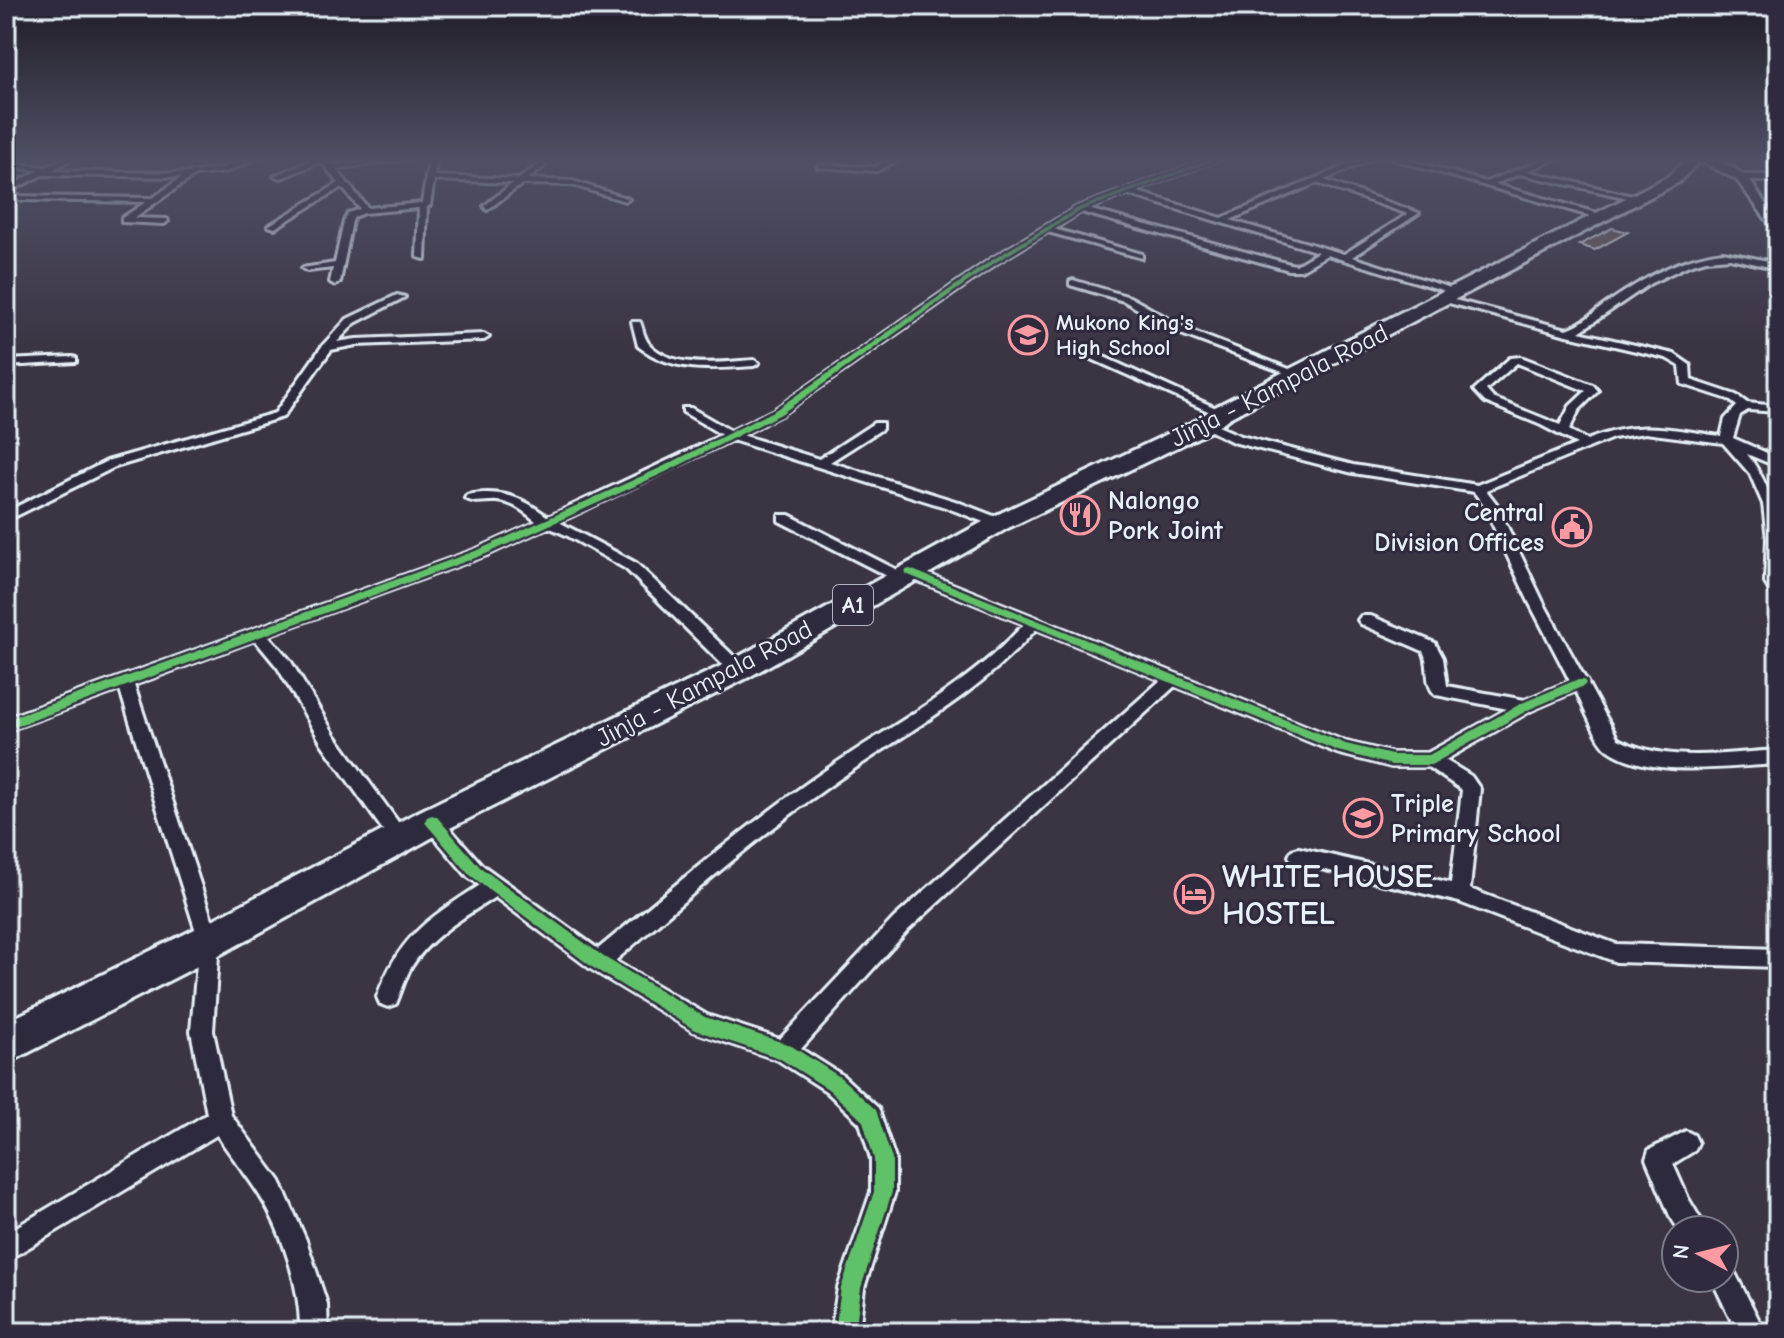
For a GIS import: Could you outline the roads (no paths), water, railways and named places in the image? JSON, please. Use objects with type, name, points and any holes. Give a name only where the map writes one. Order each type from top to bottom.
[{"type":"highway","name":"Jinja - Kampala Road","points":[[6,1044],[209,941],[432,821],[738,670],[999,523],[1213,419],[1592,221]]},
{"type":"street","points":[[272,226],[280,221]]},
{"type":"street","points":[[335,282],[348,221]]},
{"type":"street","points":[[422,257],[423,221]]},
{"type":"street","points":[[6,725],[482,552],[544,521],[665,469],[778,412],[1059,221]]},
{"type":"street","points":[[1125,221],[1289,267],[1298,268],[1327,251]]},
{"type":"street","points":[[1228,221],[1347,256],[1449,295],[1567,332],[1670,356],[1685,365],[1686,382],[1732,397],[1745,407]]},
{"type":"street","points":[[1347,256],[1402,221]]},
{"type":"street","points":[[1046,229],[1139,256]]},
{"type":"street","points":[[1567,332],[1580,328],[1652,280],[1704,258],[1729,256],[1778,266]]},
{"type":"street","points":[[307,268],[339,265]]},
{"type":"street","points":[[1073,283],[1127,299],[1185,332],[1297,374]]},
{"type":"street","points":[[6,517],[111,464],[279,415],[327,347],[351,321],[400,297]]},
{"type":"street","points":[[636,324],[642,344],[671,361],[697,366],[754,363]]},
{"type":"street","points":[[327,347],[356,342],[484,337]]},
{"type":"street","points":[[1089,354],[1213,419],[1237,439],[1353,469],[1478,489],[1610,435],[1645,429],[1727,440],[1778,463]]},
{"type":"street","points":[[6,363],[72,360]]},
{"type":"street","points":[[1563,430],[1574,408],[1592,391],[1589,387],[1514,360],[1480,390],[1489,400],[1563,430],[1587,445]]},
{"type":"street","points":[[1727,440],[1728,420],[1738,409],[1778,409]]},
{"type":"street","points":[[687,410],[730,435],[999,523]]},
{"type":"street","points":[[821,463],[878,426]]},
{"type":"street","points":[[1727,440],[1752,463],[1771,500],[1772,583],[1778,593]]},
{"type":"street","points":[[1478,489],[1489,503],[1536,602],[1606,736],[1624,753],[1658,760],[1778,757]]},
{"type":"street","points":[[472,498],[499,497],[523,504],[544,521],[571,532],[631,566],[738,670]]},
{"type":"street","points":[[784,518],[905,574],[1343,748],[1392,760],[1431,760],[1526,706],[1580,683]]},
{"type":"street","points":[[1366,620],[1429,647],[1435,658],[1437,687],[1442,691],[1526,706]]},
{"type":"street","points":[[598,962],[756,831],[852,761],[928,715],[973,681],[1010,651],[1032,624]]},
{"type":"street","points":[[258,633],[284,664],[328,739],[399,838]]},
{"type":"street","points":[[784,1051],[901,924],[1172,680]]},
{"type":"street","points":[[125,681],[209,941],[202,1031],[220,1120],[271,1190],[297,1249],[314,1304],[314,1332]]},
{"type":"street","points":[[1431,760],[1465,781],[1471,789],[1460,894]]},
{"type":"street","points":[[432,821],[475,871],[598,962],[701,1024],[784,1051],[834,1083],[870,1116],[879,1139],[883,1192],[851,1288],[845,1332]]},
{"type":"street","points":[[1299,856],[1460,894],[1616,953],[1778,958]]},
{"type":"street","points":[[388,997],[395,970],[421,936],[495,886]]},
{"type":"street","points":[[6,1248],[220,1120]]},
{"type":"street","points":[[1686,1143],[1658,1159],[1686,1214]]},
{"type":"street","points":[[1732,1294],[1751,1332]]},
{"type":"place","name":"Mukono King's High School","points":[[1028,335]]},
{"type":"place","name":"Nalongo Pork Joint","points":[[1080,515]]},
{"type":"place","name":"Central Division Offices","points":[[1572,527]]},
{"type":"place","name":"Triple Primary School","points":[[1363,818]]},
{"type":"place","name":"WHITE HOUSE HOSTEL","points":[[1194,894]]}]
